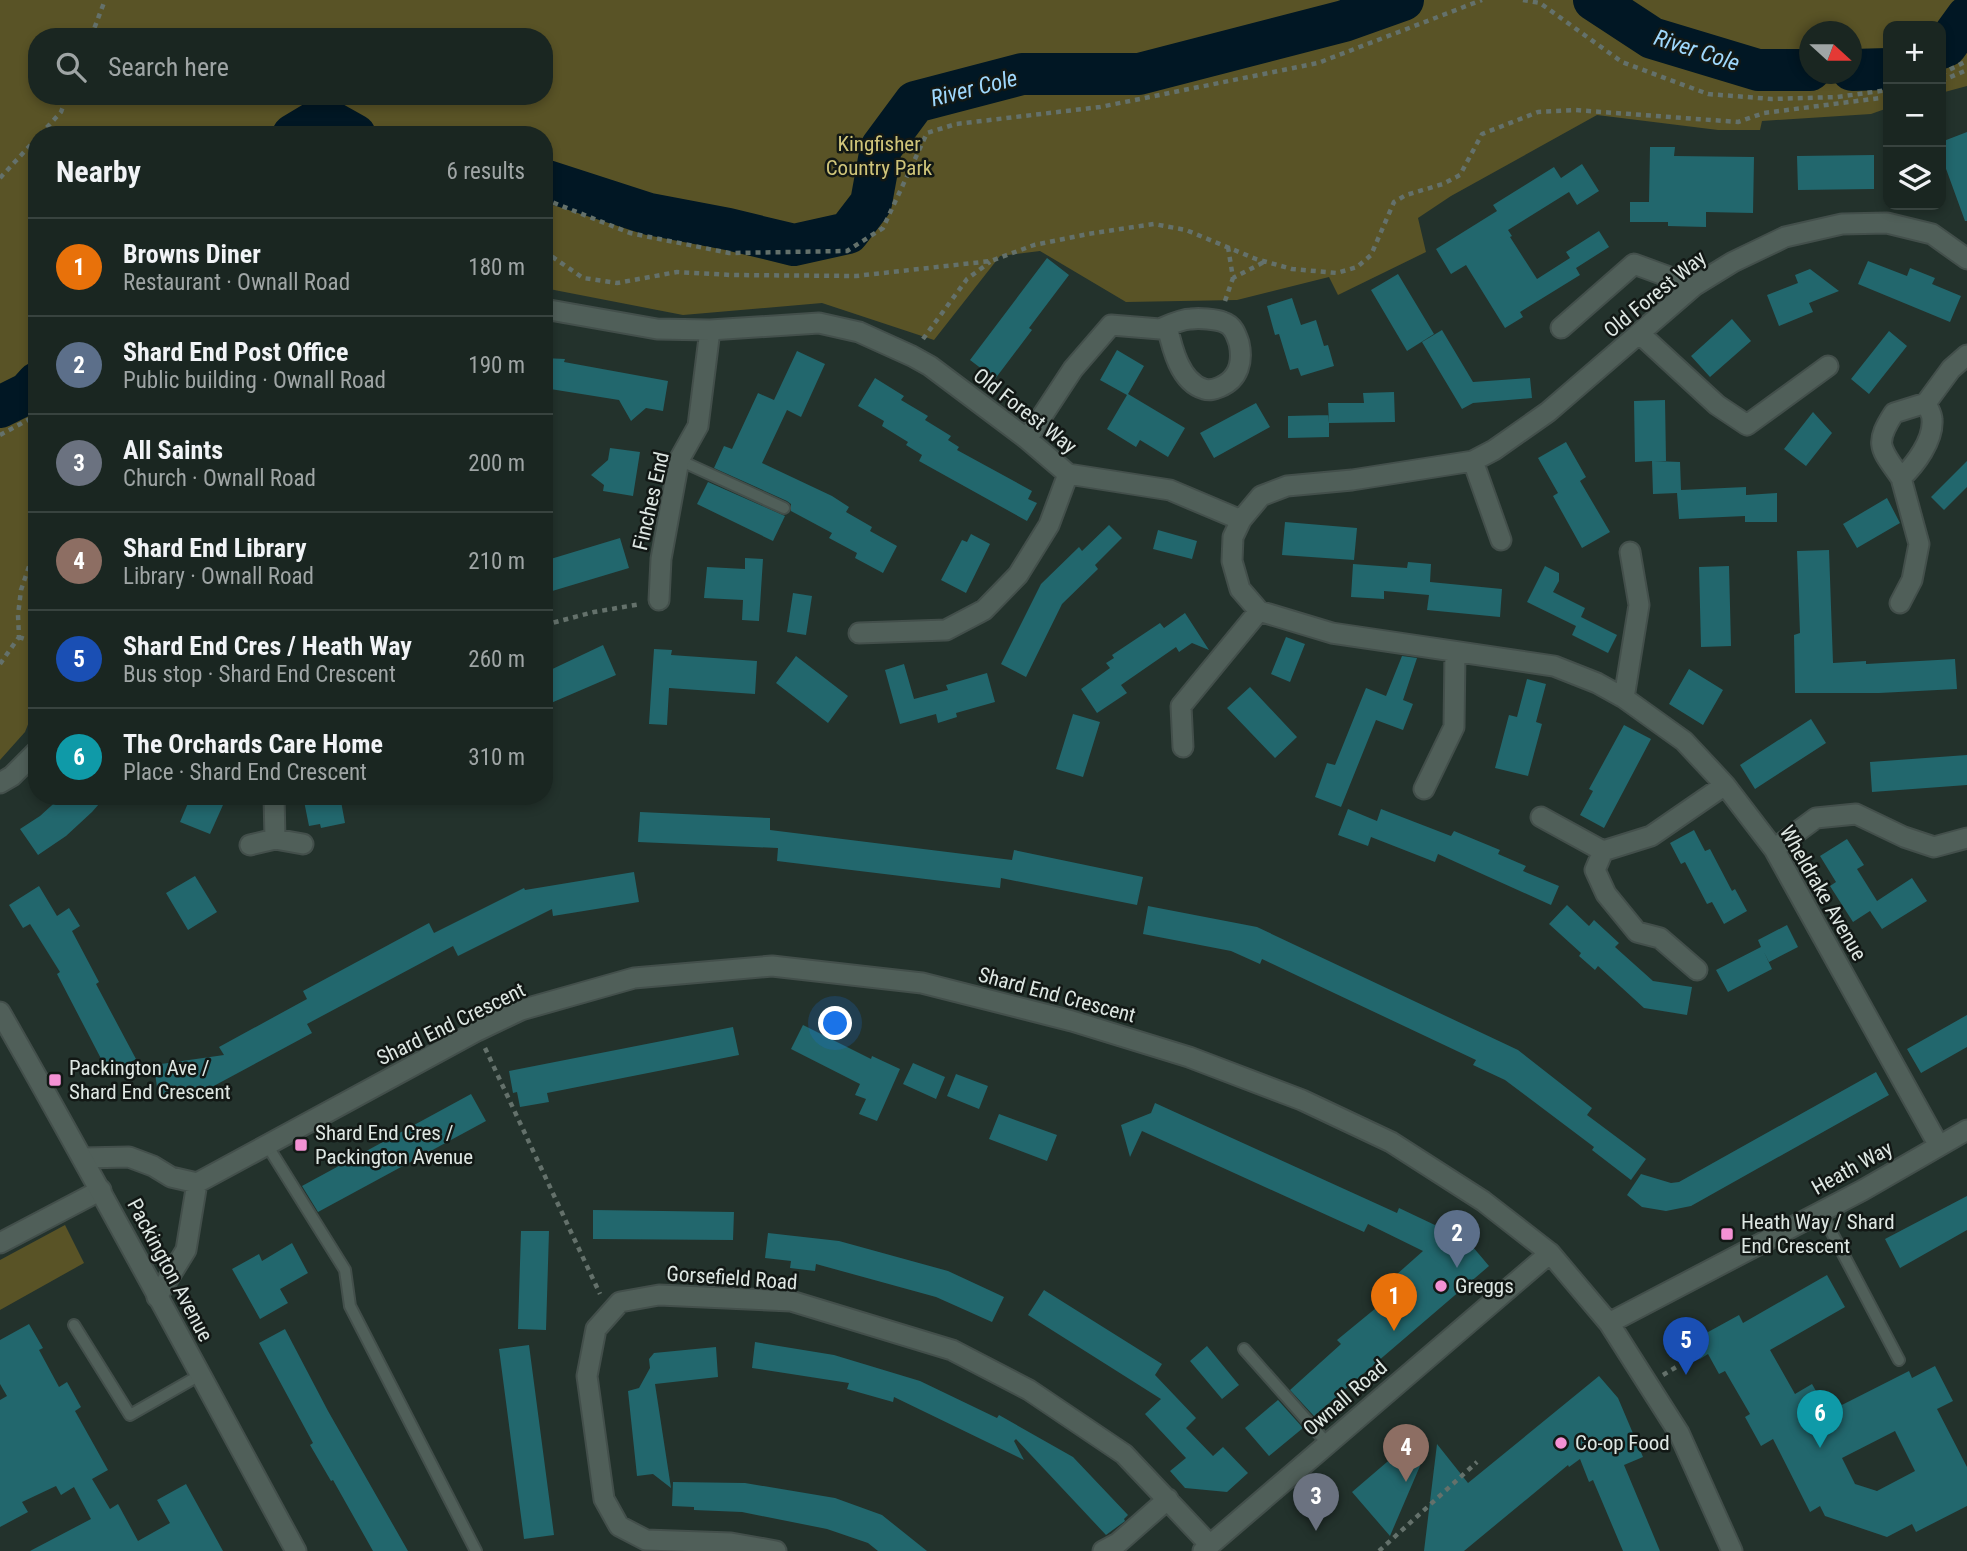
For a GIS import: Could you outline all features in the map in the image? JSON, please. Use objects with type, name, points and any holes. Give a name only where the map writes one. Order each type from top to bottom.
[{"type":"street","name":"Old Forest Way","points":[[553,311],[657,329],[710,330],[818,323],[859,332],[912,356],[1027,439],[1068,474],[1170,491],[1241,520],[1261,496],[1287,486],[1352,480],[1473,461],[1494,450],[1548,412],[1694,286],[1732,262],[1785,237],[1842,224],[1887,223],[1931,234],[1967,259]]},
{"type":"street","points":[[1561,328],[1634,264],[1694,286]]},
{"type":"street","points":[[1027,439],[1073,369],[1111,325],[1160,329],[1167,326]]},
{"type":"street","name":"Finches End","points":[[659,600],[661,559],[679,460],[698,426],[710,330]]},
{"type":"street","points":[[1640,334],[1717,405],[1747,425],[1828,366]]},
{"type":"street","points":[[1900,603],[1912,580],[1919,544],[1901,478],[1881,445],[1882,431],[1894,413],[1926,403],[1951,369],[1967,355]]},
{"type":"street","points":[[1901,478],[1915,465],[1925,447],[1932,420],[1926,403]]},
{"type":"street","points":[[1473,461],[1501,540]]},
{"type":"street","points":[[859,633],[946,630],[984,610],[1018,575],[1049,525],[1068,474]]},
{"type":"street","points":[[1183,747],[1181,706],[1259,611],[1240,589],[1232,561],[1233,537],[1241,520]]},
{"type":"street","points":[[1624,698],[1639,605],[1630,552]]},
{"type":"street","name":"Wheldrake Avenue","points":[[1259,611],[1332,633],[1554,666],[1597,683],[1624,698],[1684,741],[1725,785],[1774,849],[1939,1146]]},
{"type":"street","points":[[1424,789],[1454,727],[1455,652]]},
{"type":"street","points":[[0,783],[12,776],[28,760]]},
{"type":"street","points":[[1541,817],[1604,851],[1650,836],[1725,785]]},
{"type":"street","points":[[274,805],[275,839]]},
{"type":"street","points":[[1774,849],[1816,818],[1856,814],[1904,837],[1934,847],[1967,838]]},
{"type":"street","points":[[250,845],[275,839],[303,844]]},
{"type":"street","points":[[1604,851],[1595,870],[1606,894],[1637,932],[1660,938],[1697,970]]},
{"type":"street","name":"Shard End Crescent","points":[[197,1184],[477,1031],[521,1010],[634,978],[772,966],[922,983],[1072,1021],[1176,1053],[1302,1100],[1391,1142],[1483,1201],[1550,1253],[1609,1323],[1679,1433],[1732,1551]]},
{"type":"street","name":"Packington Avenue","points":[[0,1012],[101,1189],[296,1551]]},
{"type":"street","name":"Heath Way","points":[[1609,1323],[1821,1212],[1967,1130]]},
{"type":"street","points":[[83,1158],[129,1157],[153,1166],[171,1177],[197,1184],[186,1250],[157,1297]]},
{"type":"street","points":[[0,1242],[101,1189]]},
{"type":"street","name":"Ownall Road","points":[[1206,1548],[1550,1253]]},
{"type":"street","name":"Gorsefield Road","points":[[612,1310],[620,1302],[659,1295],[791,1301],[952,1350],[1029,1390],[1124,1454],[1168,1499],[1206,1548]]},
{"type":"street","points":[[612,1310],[596,1329],[587,1376],[604,1499],[619,1525],[646,1540],[732,1543],[776,1551]]},
{"type":"street","points":[[1103,1551],[1118,1543],[1168,1499]]},
{"type":"lane","points":[[679,460],[784,508]]},
{"type":"lane","points":[[267,1145],[345,1270],[349,1306],[476,1551]]},
{"type":"lane","points":[[1821,1212],[1899,1360]]},
{"type":"lane","points":[[74,1325],[130,1415],[200,1375]]},
{"type":"lane","points":[[1244,1349],[1327,1443]]},
{"type":"path","points":[[95,28],[106,0]]},
{"type":"path","points":[[553,203],[630,233],[729,253],[847,251],[883,228],[927,133],[956,124],[1100,107],[1318,63],[1482,0]]},
{"type":"path","points":[[1522,0],[1540,3],[1622,62],[1708,94],[1772,99],[1837,97],[1883,91]]},
{"type":"path","points":[[1946,72],[1967,61]]},
{"type":"path","points":[[1946,78],[1967,70]]},
{"type":"path","points":[[553,257],[583,278],[617,283],[677,272],[856,276],[990,261],[1034,245],[1154,224],[1185,230],[1292,269],[1337,273],[1357,267],[1371,255],[1394,202],[1460,175],[1482,134],[1538,112],[1575,110],[1738,122],[1764,113],[1883,98]]},
{"type":"path","points":[[48,126],[64,105]]},
{"type":"path","points":[[0,178],[28,148]]},
{"type":"path","points":[[1228,247],[1233,278],[1265,261]]},
{"type":"path","points":[[912,356],[967,279],[990,261]]},
{"type":"path","points":[[0,435],[28,420]]},
{"type":"path","points":[[0,664],[19,637],[21,590],[28,569]]},
{"type":"path","points":[[553,623],[659,600]]},
{"type":"path","points":[[19,637],[28,640]]},
{"type":"path","points":[[477,1031],[604,1302],[612,1310]]},
{"type":"path","points":[[1379,1551],[1477,1462]]},
{"type":"green space","name":"Kingfisher Country Park","points":[[0,0],[1967,0],[1967,86],[1946,92],[1946,21],[1883,21],[1883,110],[1871,114],[1762,121],[1760,130],[1718,130],[1597,115],[1451,196],[1418,218],[1426,252],[1338,295],[1329,277],[1237,300],[1126,302],[1040,251],[1000,256],[934,340],[822,303],[683,315],[553,290],[553,126],[28,126],[28,724],[25,732],[0,760]]},
{"type":"green space","points":[[65,1225],[84,1263],[0,1310],[0,1260]]},
{"type":"building","points":[[1967,132],[1967,221],[1946,169],[1946,140]]},
{"type":"building","points":[[1650,147],[1675,147],[1674,156],[1754,157],[1753,213],[1706,212],[1706,227],[1668,226],[1668,222],[1630,222],[1630,202],[1649,202]]},
{"type":"building","points":[[1874,155],[1874,189],[1798,190],[1797,156]]},
{"type":"building","points":[[1582,164],[1599,191],[1577,205],[1569,192],[1508,230],[1512,236],[1510,237],[1537,279],[1570,258],[1566,252],[1599,231],[1609,247],[1576,268],[1580,275],[1520,312],[1523,317],[1505,328],[1466,265],[1451,274],[1436,249],[1497,211],[1493,205],[1554,167],[1561,178]]},
{"type":"building","points":[[1047,258],[1069,275],[995,379],[970,360]]},
{"type":"building","points":[[1868,261],[1907,276],[1910,268],[1935,278],[1932,284],[1961,296],[1950,322],[1858,284]]},
{"type":"building","points":[[1810,269],[1839,291],[1809,303],[1813,312],[1779,326],[1767,295],[1798,283],[1795,275]]},
{"type":"building","points":[[1398,274],[1434,334],[1407,351],[1371,290]]},
{"type":"building","points":[[1292,298],[1301,325],[1316,320],[1334,366],[1301,376],[1298,368],[1290,370],[1279,334],[1275,335],[1267,306]]},
{"type":"building","points":[[1732,319],[1751,341],[1710,377],[1691,356]]},
{"type":"building","points":[[1442,330],[1473,382],[1530,378],[1532,398],[1473,403],[1462,409],[1422,342]]},
{"type":"building","points":[[1889,331],[1907,346],[1869,394],[1851,379]]},
{"type":"building","points":[[1117,350],[1144,366],[1128,394],[1185,428],[1168,457],[1140,440],[1136,447],[1107,429],[1127,395],[1100,380]]},
{"type":"building","points":[[797,351],[825,364],[801,417],[787,410],[762,463],[832,496],[849,507],[846,512],[872,527],[870,531],[897,546],[883,573],[855,558],[857,553],[829,538],[832,533],[791,511],[791,504],[787,501],[714,468],[724,446],[732,449],[758,393],[774,400]]},
{"type":"building","points":[[553,358],[668,381],[663,411],[646,408],[631,421],[619,400],[553,389]]},
{"type":"building","points":[[875,378],[904,396],[901,400],[928,416],[925,420],[951,436],[948,440],[959,447],[957,450],[1032,491],[1028,499],[1037,503],[1027,521],[919,461],[922,455],[906,445],[908,442],[882,426],[884,421],[858,406]]},
{"type":"building","points":[[1394,392],[1395,422],[1329,423],[1328,403],[1364,403],[1363,393]]},
{"type":"building","points":[[1665,400],[1666,461],[1654,461],[1680,462],[1681,490],[1746,487],[1746,495],[1777,493],[1777,522],[1745,522],[1745,516],[1679,519],[1677,493],[1653,494],[1652,461],[1635,462],[1634,401]]},
{"type":"building","points":[[1256,403],[1270,427],[1214,458],[1200,433]]},
{"type":"building","points":[[1813,412],[1832,433],[1806,466],[1784,449]]},
{"type":"building","points":[[1329,415],[1329,437],[1288,438],[1288,416]]},
{"type":"building","points":[[1566,442],[1586,477],[1580,481],[1610,532],[1582,548],[1553,496],[1558,493],[1538,458]]},
{"type":"building","points":[[610,448],[640,452],[633,496],[603,491],[604,485],[591,475],[608,460]]},
{"type":"building","points":[[1967,461],[1967,487],[1944,510],[1931,497]]},
{"type":"building","points":[[708,482],[785,516],[773,541],[697,504]]},
{"type":"building","points":[[1887,498],[1900,523],[1857,548],[1843,524]]},
{"type":"building","points":[[1285,522],[1357,528],[1354,560],[1282,555]]},
{"type":"building","points":[[1109,525],[1122,538],[1095,565],[1098,569],[1062,604],[1026,677],[1001,664],[1041,584],[1079,547],[1082,551]]},
{"type":"building","points":[[1158,530],[1197,541],[1192,559],[1153,549]]},
{"type":"building","points":[[971,534],[990,544],[966,593],[941,580],[962,540],[967,542]]},
{"type":"building","points":[[620,538],[629,568],[553,591],[553,558]]},
{"type":"building","points":[[1829,550],[1833,663],[1955,659],[1957,689],[1795,693],[1794,635],[1800,633],[1797,551]]},
{"type":"building","points":[[745,558],[763,559],[759,621],[742,620],[743,600],[704,598],[707,567],[745,569]]},
{"type":"building","points":[[1408,562],[1431,564],[1430,582],[1502,589],[1500,617],[1427,610],[1429,595],[1384,591],[1384,599],[1351,597],[1353,564],[1407,568]]},
{"type":"building","points":[[1545,566],[1559,573],[1559,581],[1553,592],[1585,608],[1581,617],[1617,635],[1608,653],[1572,635],[1576,626],[1527,602]]},
{"type":"building","points":[[1729,566],[1731,646],[1701,647],[1699,567]]},
{"type":"building","points":[[793,593],[812,596],[806,635],[787,632]]},
{"type":"building","points":[[1185,613],[1209,650],[1192,643],[1179,652],[1176,647],[1121,685],[1127,693],[1097,713],[1081,689],[1110,668],[1106,663],[1114,658],[1112,655],[1160,623],[1164,628]]},
{"type":"building","points":[[1286,637],[1305,644],[1290,682],[1271,674]]},
{"type":"building","points":[[603,645],[616,675],[553,702],[553,669]]},
{"type":"building","points":[[654,649],[672,650],[671,655],[757,661],[755,694],[669,688],[667,725],[649,724]]},
{"type":"building","points":[[796,656],[848,696],[828,723],[776,683]]},
{"type":"building","points":[[1402,656],[1417,658],[1403,700],[1413,704],[1403,730],[1376,720],[1341,807],[1315,797],[1327,763],[1335,765],[1366,688],[1386,696]]},
{"type":"building","points":[[904,664],[914,699],[948,690],[946,685],[987,673],[995,702],[956,713],[957,717],[938,723],[936,714],[900,724],[885,670]]},
{"type":"building","points":[[1689,669],[1723,690],[1703,725],[1669,704]]},
{"type":"building","points":[[1527,679],[1546,684],[1536,722],[1542,724],[1528,776],[1495,768],[1509,715],[1517,717]]},
{"type":"building","points":[[1250,687],[1297,737],[1275,758],[1227,708]]},
{"type":"building","points":[[1073,714],[1100,722],[1083,777],[1056,769]]},
{"type":"building","points":[[1811,719],[1826,743],[1755,789],[1740,765]]},
{"type":"building","points":[[1624,725],[1651,739],[1604,828],[1580,815],[1593,791],[1589,789]]},
{"type":"building","points":[[1967,755],[1967,785],[1872,792],[1870,762]]},
{"type":"building","points":[[52,805],[98,805],[66,836],[38,855],[20,829]]},
{"type":"building","points":[[187,805],[223,805],[210,834],[180,822]]},
{"type":"building","points":[[305,805],[342,805],[345,823],[321,828],[320,824],[309,826]]},
{"type":"building","points":[[1348,809],[1377,821],[1381,809],[1451,836],[1454,831],[1500,850],[1498,854],[1526,866],[1523,871],[1559,886],[1551,905],[1438,854],[1435,862],[1371,837],[1368,846],[1338,835]]},
{"type":"building","points":[[640,812],[770,818],[770,830],[1012,860],[1014,850],[1143,877],[1137,905],[1001,878],[1000,888],[777,861],[778,848],[638,842]]},
{"type":"building","points":[[1694,830],[1705,851],[1710,849],[1732,891],[1735,889],[1747,911],[1724,924],[1712,902],[1707,904],[1685,862],[1681,864],[1670,843]]},
{"type":"building","points":[[1847,839],[1864,865],[1857,869],[1877,901],[1912,878],[1927,901],[1882,929],[1870,911],[1853,922],[1830,886],[1836,882],[1820,856]]},
{"type":"building","points":[[634,872],[639,902],[553,916],[552,909],[458,956],[453,946],[307,1024],[312,1033],[210,1088],[158,1095],[154,1065],[224,1055],[219,1047],[307,999],[303,991],[429,923],[434,933],[524,888],[525,890]]},
{"type":"building","points":[[195,876],[217,912],[188,930],[166,893]]},
{"type":"building","points":[[39,886],[57,916],[69,908],[80,926],[72,931],[99,982],[96,984],[136,1059],[109,1074],[57,974],[60,972],[30,924],[23,928],[9,905]]},
{"type":"building","points":[[1567,905],[1589,926],[1594,920],[1619,943],[1615,947],[1653,981],[1692,987],[1687,1015],[1644,1008],[1598,966],[1595,970],[1579,956],[1581,953],[1549,924]]},
{"type":"building","points":[[1148,906],[1257,927],[1518,1050],[1592,1108],[1587,1115],[1646,1159],[1631,1180],[1592,1150],[1594,1147],[1505,1080],[1473,1065],[1476,1060],[1262,959],[1260,964],[1231,951],[1143,934]]},
{"type":"building","points":[[1787,925],[1798,947],[1769,962],[1764,952],[1772,969],[1728,992],[1716,970],[1761,947],[1758,940]]},
{"type":"building","points":[[1967,1015],[1967,1047],[1921,1073],[1907,1049]]},
{"type":"building","points":[[803,1025],[871,1059],[872,1056],[900,1069],[877,1121],[859,1114],[866,1099],[855,1095],[860,1084],[791,1049]]},
{"type":"building","points":[[733,1027],[739,1055],[547,1093],[549,1102],[520,1107],[517,1092],[513,1093],[509,1071]]},
{"type":"building","points":[[913,1063],[945,1077],[936,1099],[903,1084]]},
{"type":"building","points":[[1876,1072],[1889,1095],[1691,1206],[1666,1211],[1642,1207],[1627,1195],[1641,1174],[1671,1183],[1679,1182]]},
{"type":"building","points":[[956,1074],[988,1086],[979,1109],[947,1096]]},
{"type":"building","points":[[471,1094],[486,1121],[318,1212],[302,1186]]},
{"type":"building","points":[[1155,1103],[1397,1213],[1399,1208],[1437,1226],[1441,1219],[1456,1227],[1489,1266],[1314,1416],[1290,1390],[1341,1344],[1337,1340],[1404,1285],[1396,1275],[1423,1251],[1368,1224],[1364,1232],[1142,1131],[1130,1157],[1121,1125],[1151,1113]]},
{"type":"building","points":[[999,1114],[1057,1135],[1047,1161],[989,1139]]},
{"type":"building","points":[[1967,1196],[1967,1230],[1900,1268],[1885,1239]]},
{"type":"building","points":[[593,1210],[734,1212],[733,1240],[593,1239]]},
{"type":"building","points":[[521,1231],[549,1231],[546,1330],[518,1329]]},
{"type":"building","points":[[768,1233],[839,1241],[948,1271],[1004,1297],[992,1322],[936,1297],[816,1264],[815,1271],[790,1268],[791,1261],[765,1258]]},
{"type":"building","points":[[292,1243],[308,1273],[280,1289],[288,1303],[260,1319],[232,1269],[259,1254],[262,1261]]},
{"type":"building","points":[[1827,1275],[1845,1307],[1770,1350],[1795,1394],[1812,1384],[1828,1412],[1909,1371],[1912,1378],[1935,1366],[1953,1401],[1937,1409],[1967,1467],[1967,1506],[1916,1532],[1912,1524],[1887,1537],[1825,1516],[1820,1506],[1810,1512],[1773,1439],[1761,1446],[1745,1417],[1750,1414],[1725,1371],[1719,1374],[1708,1354],[1700,1359],[1690,1342],[1739,1315],[1743,1323]],"holes":[[[1895,1431],[1915,1471],[1877,1491],[1855,1484],[1842,1458]]]},
{"type":"building","points":[[1044,1290],[1162,1364],[1155,1375],[1196,1418],[1186,1428],[1213,1456],[1223,1447],[1248,1473],[1227,1492],[1185,1488],[1170,1471],[1186,1458],[1145,1414],[1161,1399],[1028,1315]]},
{"type":"building","points":[[29,1324],[43,1348],[39,1350],[59,1387],[67,1382],[81,1407],[75,1411],[108,1470],[92,1479],[110,1509],[118,1504],[138,1541],[170,1523],[157,1500],[186,1484],[223,1551],[30,1551],[91,1519],[74,1487],[61,1495],[56,1486],[22,1502],[28,1512],[0,1527],[0,1400],[7,1396],[0,1384],[0,1340]]},
{"type":"building","points":[[285,1329],[328,1411],[408,1551],[373,1551],[310,1445],[313,1443],[259,1343]]},
{"type":"building","points":[[755,1342],[834,1355],[920,1381],[997,1418],[999,1415],[1073,1457],[1128,1515],[1125,1521],[1106,1535],[1016,1439],[1014,1441],[1024,1460],[894,1397],[893,1402],[847,1389],[849,1383],[752,1368]]},
{"type":"building","points":[[529,1345],[554,1535],[524,1539],[499,1349]]},
{"type":"building","points":[[1207,1346],[1239,1385],[1222,1399],[1190,1361]]},
{"type":"building","points":[[716,1347],[718,1377],[655,1384],[671,1488],[653,1474],[637,1476],[628,1391],[639,1388],[650,1368],[649,1359],[654,1353]]},
{"type":"building","points":[[1599,1376],[1618,1398],[1643,1457],[1624,1465],[1660,1551],[1623,1551],[1593,1480],[1589,1482],[1580,1459],[1569,1467],[1568,1465],[1464,1551],[1424,1551],[1437,1444],[1468,1483]]},
{"type":"building","points":[[1278,1400],[1303,1428],[1269,1456],[1245,1428]]},
{"type":"building","points":[[1415,1438],[1429,1445],[1390,1536],[1352,1492]]},
{"type":"building","points":[[673,1482],[745,1483],[835,1498],[882,1515],[927,1551],[878,1551],[868,1543],[827,1529],[742,1512],[694,1510],[694,1507],[672,1506]]},
{"type":"waterway","name":"River Cole","points":[[553,183],[649,214],[794,245],[848,233],[871,203],[881,148],[915,102],[1022,74],[1139,74],[1344,21],[1403,0]]},
{"type":"waterway","name":"River Cole","points":[[1594,0],[1652,38],[1758,70],[1799,70]]},
{"type":"waterway","name":"River Cole","points":[[1946,46],[1967,17]]},
{"type":"waterway","name":"River Cole","points":[[1862,70],[1883,69]]},
{"type":"waterway","name":"River Cole","points":[[308,126],[323,117],[339,126]]},
{"type":"waterway","name":"River Cole","points":[[0,407],[28,393]]},
{"type":"place","name":"Packington Ave / Shard End Crescent","points":[[55,1080]]},
{"type":"place","name":"Shard End Cres / Packington Avenue","points":[[301,1145]]},
{"type":"place","name":"Heath Way / Shard End Crescent","points":[[1727,1234]]},
{"type":"place","name":"Shard End Post Office","points":[[1457,1268]]},
{"type":"place","name":"Greggs","points":[[1441,1286]]},
{"type":"place","name":"Browns Diner","points":[[1394,1331]]},
{"type":"place","name":"Shard End Cres / Heath Way","points":[[1686,1375]]},
{"type":"place","name":"Co-op Food","points":[[1561,1443]]},
{"type":"place","name":"The Orchards Care Home","points":[[1820,1448]]},
{"type":"place","name":"Shard End Library","points":[[1406,1482]]},
{"type":"place","name":"All Saints","points":[[1316,1531]]}]
